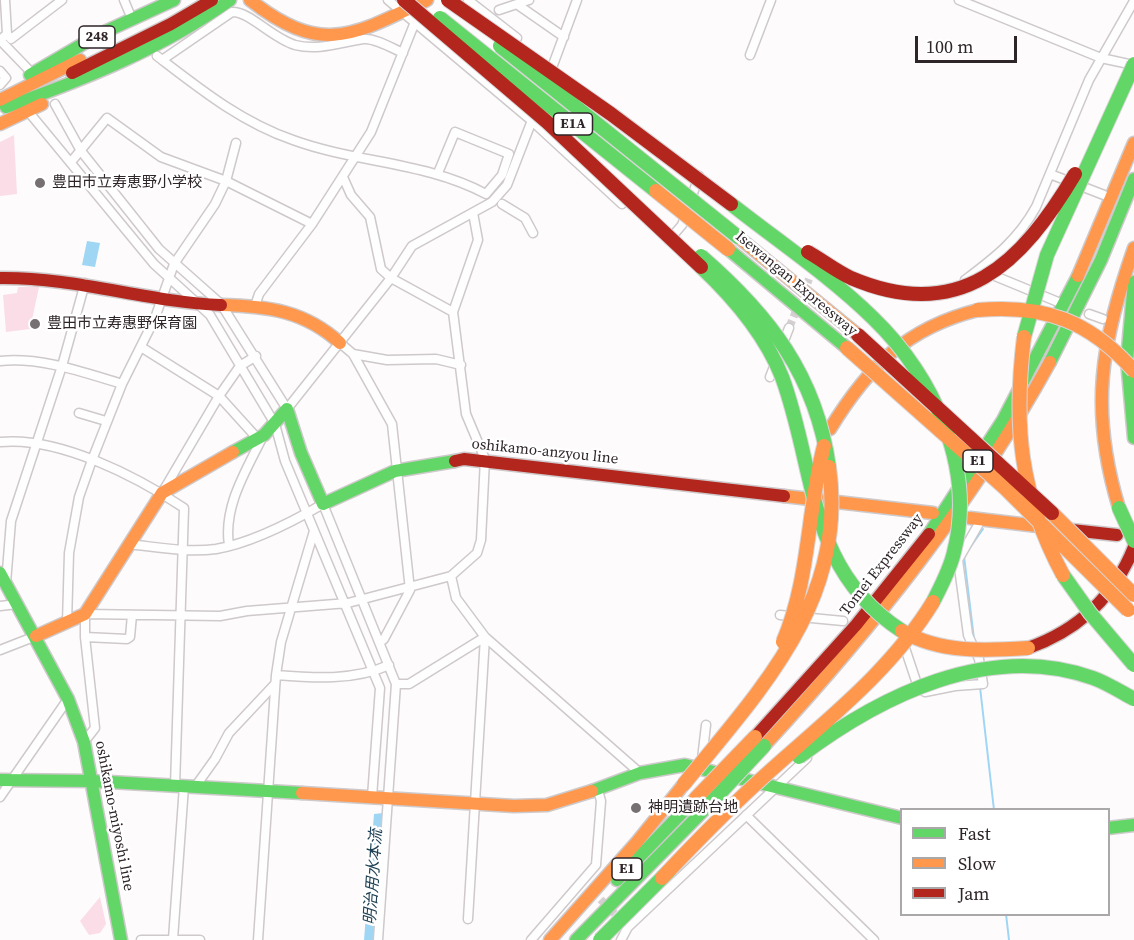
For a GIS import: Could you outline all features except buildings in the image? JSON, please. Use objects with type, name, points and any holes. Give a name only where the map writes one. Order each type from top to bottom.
[{"type":"main road","name":"248","points":[[0,124],[65,53],[142,13],[174,0]]},
{"type":"main road","name":"248","points":[[169,20],[195,0]]},
{"type":"main road","name":"248","points":[[1,103],[29,93],[212,0]]},
{"type":"main road","name":"248","points":[[1,103],[29,93],[107,73],[116,65],[170,40],[230,0]]},
{"type":"main road","points":[[250,0],[287,28],[316,36],[348,33],[403,6],[428,0]]},
{"type":"main road","name":"Isewangan Expressway","points":[[418,0],[728,249],[847,348],[1005,488],[1131,613]]},
{"type":"main road","points":[[446,0],[542,63],[684,168],[828,281],[894,340],[926,384],[944,420],[953,452],[958,501],[955,549],[948,573],[934,599],[904,642],[870,680],[735,802],[600,940]]},
{"type":"main road","name":"Isewangan Expressway","points":[[446,0],[858,335],[1016,477],[1134,595]]},
{"type":"main road","points":[[403,6],[728,279],[761,312],[796,364],[815,404],[825,438],[832,489],[830,538],[825,563],[800,630],[774,671],[684,784],[637,842],[550,940]]},
{"type":"main road","points":[[684,168],[850,279],[868,286],[903,294],[920,295],[957,289],[997,272],[1030,243],[1044,226],[1069,185],[1134,56]]},
{"type":"main road","points":[[1134,64],[1047,255],[1026,320],[1017,387],[1017,411],[1020,453],[1026,486],[1047,546],[1082,604],[1134,665]]},
{"type":"main road","name":"Tomei Expressway","points":[[760,741],[794,697],[893,581],[949,506],[1007,414],[1063,309],[1110,206],[1134,143]]},
{"type":"main road","points":[[591,163],[722,289],[765,342],[783,380],[808,485],[825,539],[842,573],[860,597],[899,630],[926,643],[980,651],[1028,648],[1060,635],[1095,609],[1114,586],[1134,547]]},
{"type":"main road","name":"Tomei Expressway","points":[[576,940],[701,803],[883,615],[918,571],[994,461],[1065,334],[1089,286],[1134,179]]},
{"type":"main road","points":[[1134,248],[1112,313],[1099,386],[1101,442],[1119,508],[1134,541]]},
{"type":"main road","points":[[0,278],[37,277],[85,283],[196,303],[255,306],[289,311],[312,320],[340,343]]},
{"type":"main road","points":[[1134,282],[1127,333],[1125,372],[1134,438]]},
{"type":"main road","points":[[738,716],[769,668],[797,607],[813,488],[830,429],[853,392],[888,352],[924,329],[947,319],[978,310],[1015,308],[1038,311],[1078,323],[1115,349],[1134,371]]},
{"type":"main road","points":[[36,636],[85,614],[162,493],[261,436],[280,417],[301,453],[321,505]]},
{"type":"main road","name":"oshikamo-anzyou line","points":[[321,505],[395,471],[464,459],[485,459],[933,513]]},
{"type":"main road","points":[[975,519],[1117,535]]},
{"type":"main road","name":"oshikamo-miyoshi line","points":[[3,578],[68,699],[84,742],[121,940]]},
{"type":"main road","points":[[662,878],[808,749],[863,713],[922,687],[956,675],[989,669],[1034,667],[1084,676],[1104,683],[1134,699]]},
{"type":"main road","points":[[0,780],[15,778],[92,781],[476,804],[547,805],[598,790],[640,773],[686,765],[900,818]]},
{"type":"main road","name":"Tomei Expressway","points":[[558,940],[701,803]]},
{"type":"main road","points":[[1110,828],[1134,825]]},
{"type":"street","points":[[5,0],[2,38],[29,93],[71,162],[135,242],[210,315],[240,366],[280,417]]},
{"type":"street","points":[[2,38],[11,39],[62,0]]},
{"type":"street","points":[[124,0],[129,12]]},
{"type":"street","points":[[388,0],[403,6],[415,22],[532,121],[666,243],[682,225],[700,173]]},
{"type":"street","points":[[468,0],[815,261],[866,288],[899,297],[921,298],[946,293],[1010,245],[1025,227],[1050,174],[1073,114],[1101,58],[1134,1]]},
{"type":"street","points":[[499,10],[529,0]]},
{"type":"street","points":[[280,417],[391,278],[412,246],[492,202],[507,185],[577,0]]},
{"type":"street","points":[[750,55],[771,0]]},
{"type":"street","points":[[959,0],[1101,58],[1134,64]]},
{"type":"street","points":[[518,5],[564,37]]},
{"type":"street","points":[[403,52],[366,38],[330,46],[298,45],[279,39],[243,11],[232,12],[160,58],[225,108],[292,140],[356,157],[438,173],[486,194],[502,176],[509,154],[455,132],[438,173]]},
{"type":"street","points":[[255,306],[259,294],[312,224],[371,132],[415,22]]},
{"type":"street","points":[[0,71],[6,78],[29,93],[81,150],[174,264],[218,304],[256,356],[280,417],[285,461],[380,687],[381,798],[378,940]]},
{"type":"street","points":[[71,162],[107,118],[161,157],[226,181],[312,224]]},
{"type":"street","points":[[67,623],[69,553],[79,497],[92,459],[122,384],[163,296],[168,276],[226,181],[236,143]]},
{"type":"street","points":[[1050,174],[1104,195]]},
{"type":"street","points":[[343,177],[351,195],[370,217],[381,269],[391,278],[453,312]]},
{"type":"street","points":[[502,204],[525,218],[533,233]]},
{"type":"street","points":[[84,742],[95,728],[85,637],[85,614],[220,616],[246,611],[346,603],[451,576],[480,547],[485,459],[466,414],[453,312],[478,240],[473,213]]},
{"type":"street","points":[[809,279],[815,261]]},
{"type":"street","points":[[978,270],[1058,302]]},
{"type":"street","points":[[3,578],[12,521],[62,366],[85,283]]},
{"type":"street","points":[[1089,314],[1103,319]]},
{"type":"street","points":[[770,377],[789,328]]},
{"type":"street","points":[[340,343],[352,354],[389,414],[392,424],[395,471],[410,586],[384,639],[380,642]]},
{"type":"street","points":[[141,346],[219,396],[261,436],[247,464],[228,517],[229,545]]},
{"type":"street","points":[[352,354],[387,360],[436,359],[461,365]]},
{"type":"street","points":[[162,493],[219,396],[240,366],[256,356]]},
{"type":"street","points":[[0,361],[16,359],[62,366],[122,384]]},
{"type":"street","points":[[79,413],[106,421]]},
{"type":"street","points":[[0,442],[20,440],[92,459],[162,493],[184,508],[180,615],[184,787],[173,939]]},
{"type":"street","points":[[128,544],[183,551],[217,549],[256,536],[321,505],[396,684],[381,798]]},
{"type":"street","points":[[621,940],[626,926],[808,757],[867,717],[920,693],[955,686],[983,684],[978,659],[968,635],[958,560],[975,519]]},
{"type":"street","points":[[258,940],[275,679],[291,607],[314,531]]},
{"type":"street","points":[[451,576],[456,598],[485,637],[640,773]]},
{"type":"street","points":[[0,606],[17,604]]},
{"type":"street","points":[[85,637],[127,639],[130,637],[132,615]]},
{"type":"street","points":[[780,615],[843,621]]},
{"type":"street","points":[[897,630],[902,638],[920,693]]},
{"type":"street","points":[[0,650],[36,636]]},
{"type":"street","points":[[396,684],[409,684],[485,637]]},
{"type":"street","points":[[468,919],[485,637]]},
{"type":"street","points":[[184,787],[215,759],[229,733],[275,679],[321,678],[375,671],[389,664]]},
{"type":"street","points":[[0,797],[68,699]]},
{"type":"street","points":[[702,768],[706,725]]},
{"type":"street","points":[[531,940],[596,865],[601,801],[598,790]]},
{"type":"street","points":[[746,815],[874,940]]},
{"type":"street","points":[[583,882],[591,889]]},
{"type":"street","points":[[141,940],[200,940]]},
{"type":"shaded area","points":[[14,135],[17,194],[0,196],[0,142]]},
{"type":"shaded area","points":[[18,287],[39,287],[30,329],[6,332],[3,295],[17,293]]},
{"type":"shaded area","points":[[100,897],[106,924],[100,933],[89,935],[80,921]]},
{"type":"water","points":[[87,241],[100,243],[95,267],[82,265]]},
{"type":"water","name":"明治用水本流","points":[[383,813],[374,940],[364,940],[374,814]]},
{"type":"waterway","points":[[969,549],[983,529]]},
{"type":"waterway","points":[[964,556],[974,639]]},
{"type":"waterway","points":[[980,687],[994,808]]},
{"type":"waterway","points":[[1006,916],[1009,940]]},
{"type":"tunnel","points":[[803,294],[809,279]]},
{"type":"tunnel","points":[[789,328],[798,306]]},
{"type":"tunnel","points":[[592,891],[623,922]]},
{"type":"traffic: fast","points":[[30,75],[100,34],[174,0]]},
{"type":"traffic: fast","points":[[6,107],[65,85],[150,48],[204,18],[230,0]]},
{"type":"traffic: fast","points":[[440,18],[656,191]]},
{"type":"traffic: fast","points":[[500,46],[738,237]]},
{"type":"traffic: fast","points":[[1024,337],[1047,255],[1134,64]]},
{"type":"traffic: fast","points":[[1050,362],[1101,260],[1134,179]]},
{"type":"traffic: fast","points":[[731,204],[822,273],[873,318],[895,341],[931,395],[954,456],[959,488],[959,520],[954,552],[948,572],[933,602]]},
{"type":"traffic: fast","points":[[728,249],[847,348]]},
{"type":"traffic: fast","points":[[701,256],[748,301],[786,349],[801,375],[813,404],[823,434],[829,467]]},
{"type":"traffic: fast","points":[[701,267],[748,318],[775,361],[793,413],[819,516],[831,548],[848,579],[871,606],[902,631]]},
{"type":"traffic: fast","points":[[929,534],[1003,420],[1078,276]]},
{"type":"traffic: fast","points":[[1134,282],[1127,360],[1134,438]]},
{"type":"traffic: fast","points":[[233,452],[264,435],[287,409],[301,453],[323,504],[395,471],[455,461]]},
{"type":"traffic: fast","points":[[1119,508],[1134,541]]},
{"type":"traffic: fast","points":[[0,573],[68,699],[84,742],[121,940]]},
{"type":"traffic: fast","points":[[1063,575],[1090,613],[1134,665]]},
{"type":"traffic: fast","points":[[799,757],[864,714],[900,695],[937,681],[976,671],[1015,666],[1054,668],[1093,678],[1134,699]]},
{"type":"traffic: fast","points":[[706,808],[764,746]]},
{"type":"traffic: fast","points":[[592,791],[640,773],[685,765],[900,818]]},
{"type":"traffic: fast","points":[[0,780],[92,781],[302,793]]},
{"type":"traffic: fast","points":[[617,880],[696,798]]},
{"type":"traffic: fast","points":[[576,940],[706,808]]},
{"type":"traffic: fast","points":[[1110,828],[1134,825]]},
{"type":"traffic: fast","points":[[600,940],[669,871]]},
{"type":"traffic: slow","points":[[250,0],[275,18],[297,29],[318,34],[357,31],[427,0]]},
{"type":"traffic: slow","points":[[0,100],[80,60]]},
{"type":"traffic: slow","points":[[0,124],[42,104]]},
{"type":"traffic: slow","points":[[1078,276],[1134,143]]},
{"type":"traffic: slow","points":[[656,191],[728,249]]},
{"type":"traffic: slow","points":[[738,237],[858,335]]},
{"type":"traffic: slow","points":[[1119,508],[1104,439],[1103,377],[1114,315],[1134,248]]},
{"type":"traffic: slow","points":[[221,305],[285,312],[313,324],[340,343]]},
{"type":"traffic: slow","points":[[830,429],[859,387],[891,353],[930,327],[978,310]]},
{"type":"traffic: slow","points":[[978,310],[1024,310],[1064,319],[1100,340],[1134,371]]},
{"type":"traffic: slow","points":[[1024,337],[1019,400],[1023,459],[1037,517],[1063,575]]},
{"type":"traffic: slow","points":[[847,348],[1005,488],[1128,610]]},
{"type":"traffic: slow","points":[[764,746],[844,656],[919,563],[988,465],[1050,362]]},
{"type":"traffic: slow","points":[[783,642],[798,594],[824,446]]},
{"type":"traffic: slow","points":[[36,636],[85,614],[162,493],[233,452]]},
{"type":"traffic: slow","points":[[684,784],[769,677],[812,601],[825,559],[831,515],[829,467]]},
{"type":"traffic: slow","points":[[784,496],[933,513]]},
{"type":"traffic: slow","points":[[1052,513],[1134,595]]},
{"type":"traffic: slow","points":[[970,518],[1046,527]]},
{"type":"traffic: slow","points":[[662,878],[759,781],[875,676],[915,628],[933,602]]},
{"type":"traffic: slow","points":[[902,631],[947,647],[979,650],[1028,648]]},
{"type":"traffic: slow","points":[[696,798],[755,737]]},
{"type":"traffic: slow","points":[[550,940],[637,842],[684,784]]},
{"type":"traffic: slow","points":[[302,793],[514,806],[547,805],[592,791]]},
{"type":"traffic: jam","points":[[72,73],[171,24],[212,0]]},
{"type":"traffic: jam","points":[[404,0],[547,122],[701,267]]},
{"type":"traffic: jam","points":[[448,0],[611,114],[731,204]]},
{"type":"traffic: jam","points":[[808,252],[851,278],[890,291],[925,294],[956,289],[984,277],[1010,258],[1055,206],[1075,174]]},
{"type":"traffic: jam","points":[[0,278],[56,281],[193,303],[221,305]]},
{"type":"traffic: jam","points":[[858,335],[1052,513]]},
{"type":"traffic: jam","points":[[455,461],[464,459],[784,496]]},
{"type":"traffic: jam","points":[[1063,529],[1117,535]]},
{"type":"traffic: jam","points":[[755,737],[856,625],[929,534]]},
{"type":"traffic: jam","points":[[1028,648],[1063,632],[1093,610],[1116,581],[1134,547]]},
{"type":"place","name":"豊田市立寿恵野小学校","points":[[40,183]]},
{"type":"place","name":"豊田市立寿惠野保育園","points":[[35,324]]},
{"type":"place","name":"神明遺跡台地","points":[[636,808]]}]
